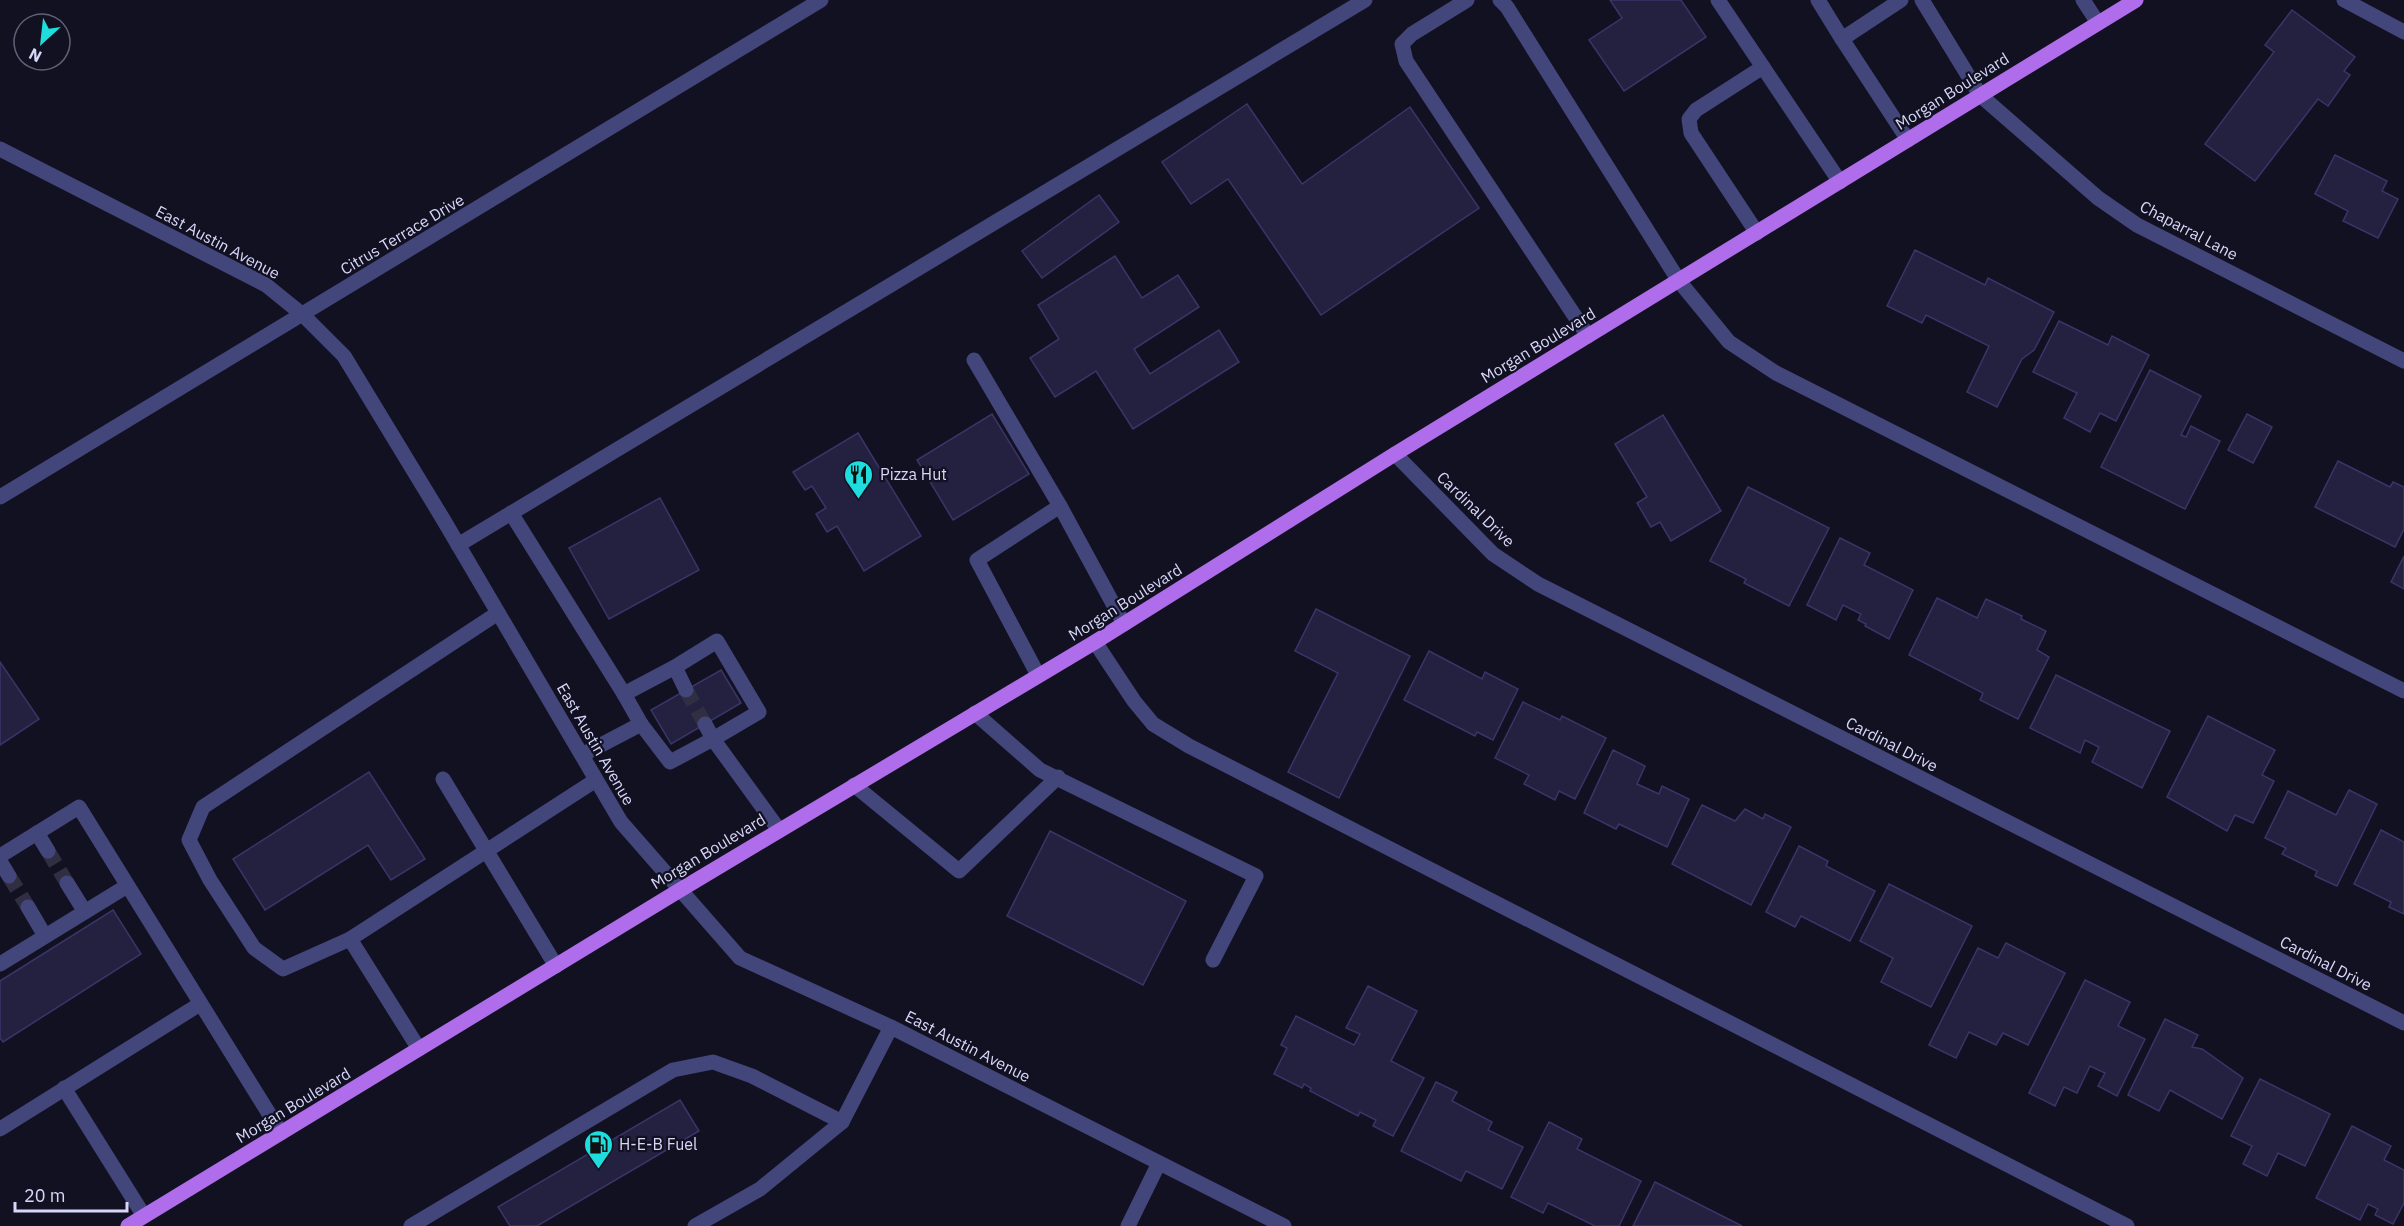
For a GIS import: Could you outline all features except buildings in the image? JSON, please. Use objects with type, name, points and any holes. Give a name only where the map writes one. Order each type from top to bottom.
[{"type":"main road","name":"Morgan Boulevard","points":[[128,1226],[779,830],[1095,642],[1395,454],[2136,0]]},
{"type":"street","name":"Citrus Terrace Drive","points":[[0,497],[821,0]]},
{"type":"street","points":[[458,545],[1365,0]]},
{"type":"street","points":[[1467,0],[1412,34],[1402,44],[1406,61],[1588,336]]},
{"type":"street","points":[[1500,0],[1514,17],[1679,281],[1729,342],[1776,373],[2404,691]]},
{"type":"street","points":[[1718,0],[1840,182]]},
{"type":"street","points":[[1818,0],[1908,140]]},
{"type":"street","points":[[1842,39],[1901,0]]},
{"type":"street","name":"Chaparral Lane","points":[[1922,0],[1980,95],[2098,198],[2137,225],[2404,361]]},
{"type":"street","points":[[2083,0],[2098,23]]},
{"type":"street","points":[[2344,0],[2404,32]]},
{"type":"street","points":[[1756,233],[1691,133],[1689,119],[1696,110],[1763,67]]},
{"type":"street","name":"East Austin Avenue","points":[[0,149],[266,285],[303,315],[344,356],[621,822],[740,958],[891,1027],[1284,1226]]},
{"type":"street","points":[[974,360],[1060,506],[1124,624]]},
{"type":"street","name":"Cardinal Drive","points":[[1395,454],[1493,554],[1538,584],[2404,1023]]},
{"type":"street","points":[[1038,675],[977,560],[1060,506]]},
{"type":"street","points":[[511,513],[641,724],[670,762],[759,712],[717,641],[624,694]]},
{"type":"street","points":[[498,613],[203,807],[189,840],[210,880],[254,948],[283,969],[350,939],[596,780]]},
{"type":"street","points":[[1095,642],[1134,701],[1153,724],[1189,746],[2127,1226]]},
{"type":"street","points":[[675,667],[686,690]]},
{"type":"street","points":[[975,713],[1040,770],[1256,876],[1213,960]]},
{"type":"street","points":[[582,755],[641,724]]},
{"type":"street","points":[[705,724],[713,739],[779,830]]},
{"type":"street","points":[[854,785],[959,871],[1058,777]]},
{"type":"street","points":[[443,779],[556,966]]},
{"type":"street","points":[[0,856],[79,807],[281,1133]]},
{"type":"street","points":[[37,833],[48,851]]},
{"type":"street","points":[[0,861],[9,876]]},
{"type":"street","points":[[67,883],[85,912]]},
{"type":"street","points":[[2,958],[45,936],[127,886]]},
{"type":"street","points":[[28,907],[45,936]]},
{"type":"street","points":[[350,939],[418,1049]]},
{"type":"street","points":[[0,1129],[200,1004]]},
{"type":"street","points":[[695,1226],[760,1189],[842,1122],[891,1027]]},
{"type":"street","points":[[411,1226],[673,1070],[713,1062],[752,1076],[842,1122]]},
{"type":"street","points":[[64,1088],[144,1216]]},
{"type":"street","points":[[1128,1226],[1160,1163]]},
{"type":"tunnel","points":[[686,690],[705,724]]},
{"type":"tunnel","points":[[48,851],[67,883]]},
{"type":"tunnel","points":[[9,876],[28,907]]},
{"type":"place","name":"Pizza Hut","points":[[859,500]]},
{"type":"place","name":"H-E-B Fuel","points":[[598,1170]]}]
